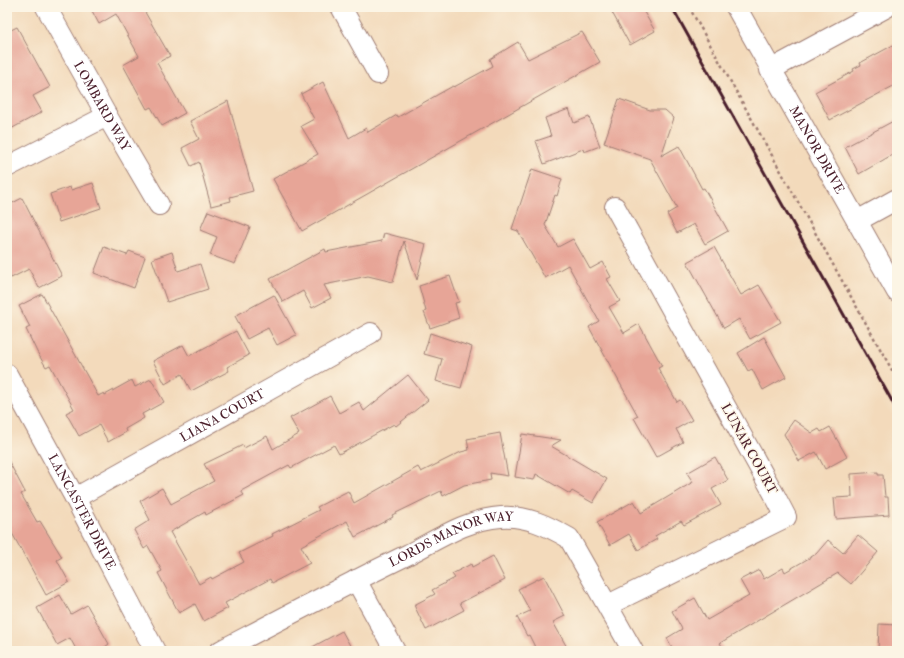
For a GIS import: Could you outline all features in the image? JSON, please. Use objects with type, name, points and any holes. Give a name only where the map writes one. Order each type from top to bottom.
[{"type":"street","name":"LOMBARD WAY","points":[[46,7],[159,205]]},
{"type":"street","points":[[341,7],[378,74]]},
{"type":"street","name":"MANOR DRIVE","points":[[736,7],[770,70],[897,292]]},
{"type":"street","points":[[770,70],[887,7]]},
{"type":"street","points":[[7,167],[107,116]]},
{"type":"street","points":[[857,221],[897,199]]},
{"type":"street","name":"LUNAR COURT","points":[[608,605],[786,517],[615,207]]},
{"type":"street","name":"LIANA COURT","points":[[75,498],[371,333]]},
{"type":"street","name":"LANCASTER DRIVE","points":[[7,374],[75,498],[155,651]]},
{"type":"street","name":"LORDS MANOR WAY","points":[[220,651],[356,580],[472,522],[501,516],[529,519],[550,527],[568,538],[608,605],[633,651]]},
{"type":"street","points":[[356,580],[395,651]]},
{"type":"path","points":[[689,7],[897,379]]},
{"type":"building","points":[[90,7],[142,7],[170,56],[157,63],[185,113],[162,126],[151,107],[147,109],[123,65],[139,56],[116,14],[99,24]]},
{"type":"building","points":[[609,7],[641,7],[655,31],[630,45]]},
{"type":"building","points":[[17,27],[50,87],[33,96],[42,112],[7,131],[7,32]]},
{"type":"building","points":[[582,32],[600,62],[302,231],[273,179],[318,154],[301,126],[314,119],[301,94],[323,82],[349,138],[366,128],[368,132],[397,115],[398,117],[453,86],[454,87],[493,66],[490,59],[518,42],[528,59]]},
{"type":"building","points":[[897,43],[897,84],[830,120],[815,92],[854,71],[853,69],[861,65],[860,63]]},
{"type":"building","points":[[619,99],[650,110],[665,110],[674,118],[661,156],[679,146],[702,189],[704,188],[728,231],[705,244],[694,224],[677,233],[667,214],[677,208],[650,159],[604,143]]},
{"type":"building","points":[[228,101],[253,191],[230,197],[231,201],[211,206],[199,162],[191,166],[182,148],[199,139],[190,121]]},
{"type":"building","points":[[569,109],[574,123],[589,117],[600,146],[584,152],[583,149],[544,164],[536,141],[551,136],[545,118]]},
{"type":"building","points":[[897,119],[897,152],[859,174],[845,147]]},
{"type":"building","points":[[532,169],[562,179],[557,196],[555,195],[545,225],[558,247],[573,239],[590,269],[603,262],[611,277],[607,279],[620,301],[609,307],[624,333],[639,324],[662,366],[658,368],[677,402],[680,400],[692,420],[676,429],[683,442],[656,457],[634,418],[638,416],[589,327],[599,321],[568,265],[545,278],[518,231],[512,229]]},
{"type":"building","points":[[93,183],[101,208],[59,222],[50,194],[70,187],[71,190]]},
{"type":"building","points":[[22,198],[62,276],[39,288],[29,269],[11,278],[7,270],[7,206]]},
{"type":"building","points":[[208,211],[250,227],[235,264],[210,255],[217,237],[200,230]]},
{"type":"building","points":[[384,233],[426,244],[417,280],[404,241],[393,282],[368,276],[324,285],[331,298],[312,308],[303,291],[283,302],[270,279],[325,249],[326,252],[382,241]]},
{"type":"building","points":[[104,247],[127,255],[129,251],[145,257],[134,288],[94,273]]},
{"type":"building","points":[[714,247],[741,295],[759,285],[781,322],[750,339],[739,319],[724,328],[687,262]]},
{"type":"building","points":[[172,252],[178,271],[200,264],[208,289],[167,302],[152,259]]},
{"type":"building","points":[[450,276],[459,302],[455,303],[459,318],[430,328],[424,312],[426,311],[419,286]]},
{"type":"building","points":[[42,294],[98,396],[104,393],[105,395],[132,380],[135,387],[151,379],[164,402],[142,414],[144,418],[125,429],[126,432],[108,442],[99,425],[79,436],[66,413],[74,409],[50,365],[46,367],[37,352],[26,329],[30,327],[19,306]]},
{"type":"building","points":[[274,295],[296,335],[277,345],[268,328],[247,339],[235,316]]},
{"type":"building","points":[[236,331],[249,355],[227,367],[229,371],[191,391],[182,374],[165,384],[153,361],[183,345],[189,356]]},
{"type":"building","points":[[430,333],[472,347],[461,388],[436,381],[442,359],[424,354]]},
{"type":"building","points":[[764,337],[786,377],[763,390],[752,369],[748,371],[738,353]]},
{"type":"building","points":[[408,375],[428,400],[396,426],[394,424],[339,454],[334,445],[291,468],[289,465],[241,491],[244,495],[206,515],[205,512],[170,532],[199,584],[211,577],[212,579],[244,562],[239,553],[319,510],[317,507],[348,491],[354,503],[418,467],[421,472],[461,452],[469,450],[467,439],[500,433],[508,476],[490,473],[491,480],[464,485],[443,496],[441,491],[392,515],[393,517],[355,537],[347,521],[301,546],[310,563],[272,583],[270,579],[225,603],[228,608],[204,621],[195,604],[179,613],[158,573],[162,571],[148,546],[144,549],[134,530],[150,520],[140,501],[162,488],[171,504],[214,481],[204,464],[243,445],[244,448],[267,436],[273,449],[299,434],[290,418],[330,396],[339,413],[359,402],[364,411]]},
{"type":"building","points":[[794,420],[812,433],[819,429],[821,432],[830,427],[847,457],[825,469],[816,452],[799,461],[784,434]]},
{"type":"building","points":[[522,434],[561,440],[551,446],[607,479],[593,503],[572,491],[570,494],[536,474],[534,480],[515,477]]},
{"type":"building","points":[[715,457],[728,480],[712,489],[721,505],[684,525],[681,521],[655,536],[657,539],[638,550],[629,534],[610,545],[597,522],[634,501],[641,513],[693,482],[687,473]]},
{"type":"building","points":[[7,458],[25,492],[21,494],[37,522],[40,521],[62,557],[57,560],[69,582],[46,595],[7,524]]},
{"type":"building","points":[[878,472],[878,475],[883,475],[885,497],[888,497],[889,515],[836,519],[834,498],[852,497],[851,474]]},
{"type":"building","points":[[858,535],[878,552],[851,584],[838,573],[720,643],[725,651],[674,651],[667,638],[682,629],[672,611],[695,598],[707,620],[749,596],[740,580],[759,570],[764,579],[783,568],[785,572],[816,554],[828,540],[843,553]]},
{"type":"building","points":[[493,556],[505,580],[460,603],[464,610],[426,630],[414,605],[435,594],[432,590],[455,578],[452,574],[471,564],[472,567]]},
{"type":"building","points":[[544,576],[565,616],[553,622],[569,651],[537,651],[529,635],[527,636],[517,617],[530,611],[518,589]]},
{"type":"building","points":[[60,595],[71,614],[87,605],[109,644],[105,647],[107,651],[77,651],[70,638],[57,645],[37,608]]},
{"type":"building","points":[[879,624],[897,625],[897,651],[878,651]]},
{"type":"building","points":[[342,631],[353,651],[305,651]]},
{"type":"railway","points":[[672,7],[897,410]]}]
